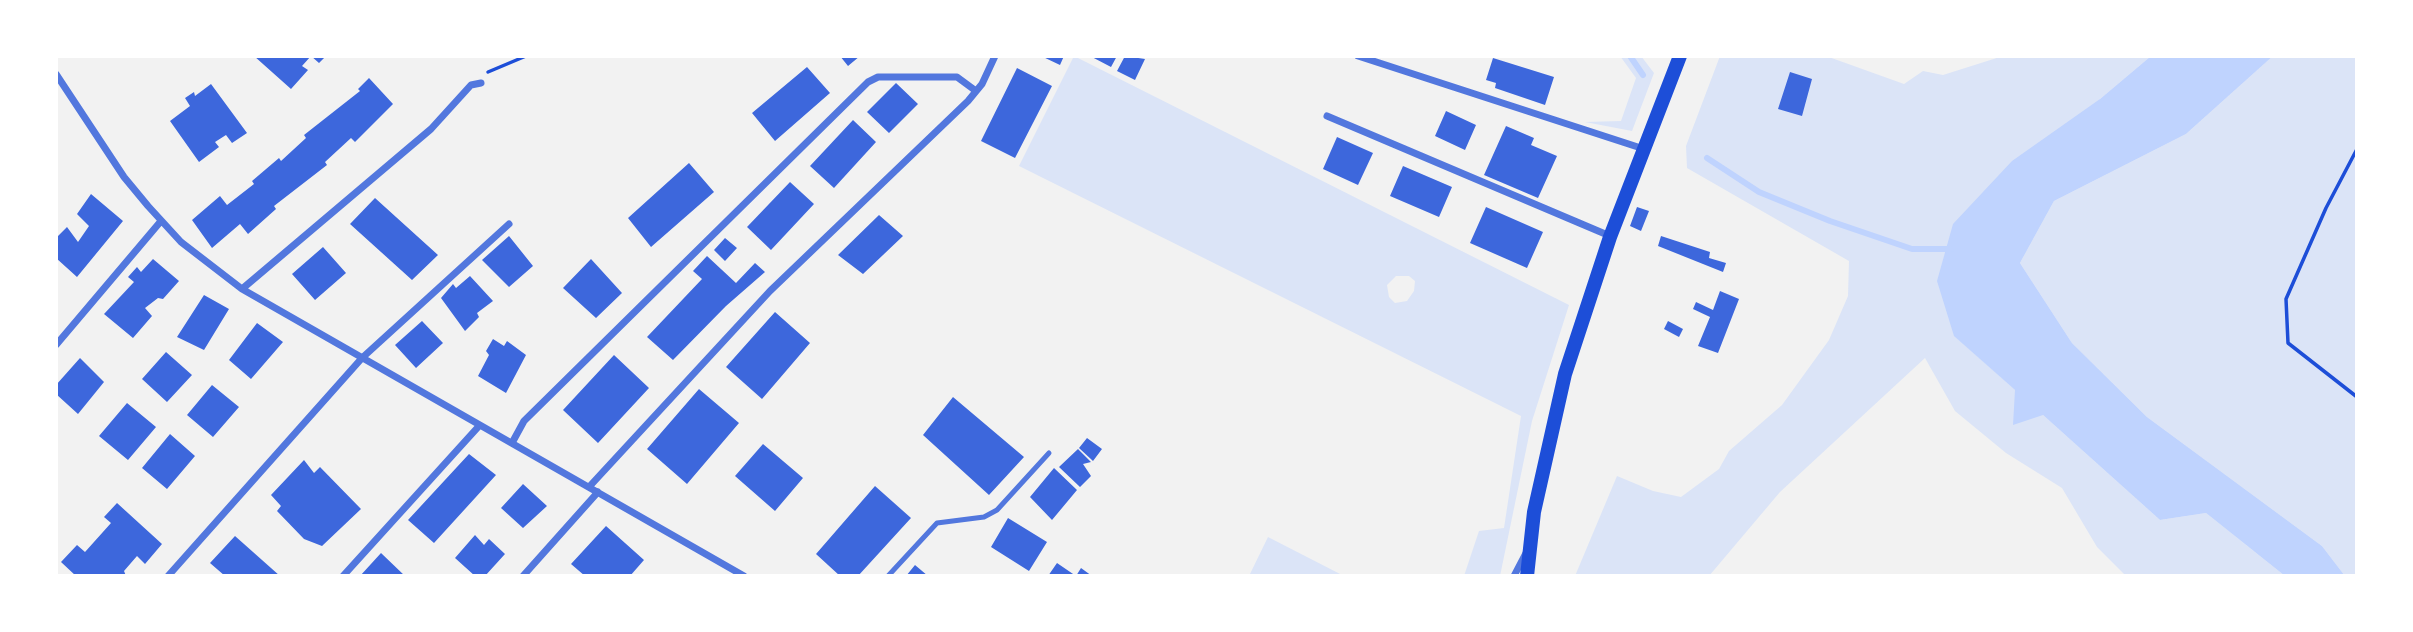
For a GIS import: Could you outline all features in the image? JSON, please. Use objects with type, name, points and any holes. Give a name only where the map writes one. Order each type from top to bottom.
[{"type":"main road","points":[[1527,576],[1534,512],[1565,374],[1610,237],[1680,56]]},
{"type":"street","points":[[589,487],[770,291],[976,91],[995,56]]},
{"type":"street","points":[[1358,56],[1644,149]]},
{"type":"street","points":[[56,74],[124,177],[161,220],[181,242],[242,289],[744,576]]},
{"type":"street","points":[[512,443],[524,421],[868,82],[878,77],[957,77],[976,91]]},
{"type":"street","points":[[242,289],[431,130],[471,85],[481,83]]},
{"type":"street","points":[[1327,116],[1610,237]]},
{"type":"street","points":[[56,345],[161,220]]},
{"type":"street","points":[[168,576],[362,358],[509,225]]},
{"type":"street","points":[[343,576],[480,426]]},
{"type":"street","points":[[523,576],[598,492]]},
{"type":"street","points":[[1514,576],[1531,543]]},
{"type":"lane","points":[[888,576],[937,523],[984,517],[997,510],[1049,453]]},
{"type":"path","points":[[481,83],[489,71],[526,56]]},
{"type":"path","points":[[2357,149],[2326,208],[2286,299],[2288,343],[2357,397]]},
{"type":"shaded area","points":[[1074,56],[1569,305],[1532,421],[1500,576],[1464,576],[1479,531],[1504,528],[1521,416],[1019,166]],"holes":[[[1396,276],[1409,276],[1415,281],[1414,291],[1407,301],[1395,303],[1389,297],[1387,285]]]},
{"type":"shaded area","points":[[1620,56],[1641,56],[1654,73],[1632,131],[1585,122],[1621,121],[1636,78]]},
{"type":"shaded area","points":[[1720,56],[1826,56],[1904,84],[1923,71],[1943,75],[2003,56],[2151,56],[2100,99],[1955,336],[2160,520],[2206,513],[2285,576],[2126,576],[2097,547],[2062,488],[2006,453],[1955,411],[1925,358],[1780,492],[1709,576],[1575,576],[1617,476],[1653,491],[1681,497],[1719,469],[1729,451],[1782,405],[1829,340],[1848,296],[1849,261],[1687,168],[1686,146]]},
{"type":"shaded area","points":[[2273,56],[2357,56],[2357,576],[2345,576],[2322,546],[2147,417],[2072,343],[2020,263],[2054,201],[2186,134]]},
{"type":"shaded area","points":[[1268,537],[1344,576],[1249,576]]},
{"type":"water","points":[[2151,56],[2273,56],[2186,134],[2054,201],[2020,263],[2072,343],[2147,417],[2322,546],[2345,576],[2285,576],[2206,513],[2160,520],[2043,415],[2013,425],[2015,390],[1954,336],[1937,281],[1953,224],[2012,161],[2100,99]]},
{"type":"building","points":[[254,56],[311,56],[302,66],[308,70],[291,89]]},
{"type":"building","points":[[311,56],[326,56],[319,63]]},
{"type":"building","points":[[840,56],[860,56],[848,66]]},
{"type":"building","points":[[1041,56],[1064,56],[1060,65]]},
{"type":"building","points":[[1090,56],[1117,56],[1111,67]]},
{"type":"building","points":[[1125,56],[1145,59],[1135,80],[1117,71]]},
{"type":"building","points":[[1493,58],[1554,77],[1545,105],[1495,88],[1496,83],[1486,80]]},
{"type":"building","points":[[807,67],[830,93],[775,141],[752,113]]},
{"type":"building","points":[[1017,68],[1052,86],[1015,158],[981,141]]},
{"type":"building","points":[[1790,72],[1812,79],[1802,116],[1778,109]]},
{"type":"building","points":[[369,78],[393,104],[355,142],[351,138],[325,162],[327,165],[274,206],[276,209],[248,234],[240,224],[212,248],[192,220],[220,196],[227,205],[254,184],[252,181],[279,158],[281,161],[306,138],[304,135],[360,91],[358,89]]},
{"type":"building","points":[[896,83],[918,104],[889,133],[867,112]]},
{"type":"building","points":[[211,84],[247,133],[232,143],[226,135],[215,142],[219,147],[199,162],[170,121],[190,106],[185,98],[194,92],[195,96]]},
{"type":"building","points":[[1446,111],[1476,125],[1465,150],[1435,136]]},
{"type":"building","points":[[853,120],[876,142],[834,188],[810,166]]},
{"type":"building","points":[[1506,126],[1534,138],[1531,145],[1557,156],[1538,198],[1484,175]]},
{"type":"building","points":[[1337,137],[1373,153],[1358,185],[1323,169]]},
{"type":"building","points":[[689,163],[714,192],[651,247],[628,218]]},
{"type":"building","points":[[1403,166],[1452,187],[1439,217],[1390,196]]},
{"type":"building","points":[[790,182],[814,204],[771,250],[747,227]]},
{"type":"building","points":[[91,194],[123,221],[77,277],[56,258],[56,238],[67,227],[78,242],[89,226],[77,214]]},
{"type":"building","points":[[375,198],[438,255],[412,280],[350,224]]},
{"type":"building","points":[[1486,207],[1543,232],[1527,268],[1470,243]]},
{"type":"building","points":[[1637,207],[1649,211],[1641,231],[1630,226]]},
{"type":"building","points":[[879,215],[903,236],[863,274],[838,255]]},
{"type":"building","points":[[509,236],[533,266],[509,287],[482,260]]},
{"type":"building","points":[[1661,236],[1710,252],[1709,258],[1726,263],[1723,272],[1658,246]]},
{"type":"building","points":[[725,238],[737,248],[725,261],[714,250]]},
{"type":"building","points":[[323,247],[346,273],[315,300],[292,274]]},
{"type":"building","points":[[707,256],[736,283],[755,263],[765,272],[726,306],[673,360],[647,337],[702,279],[693,271]]},
{"type":"building","points":[[153,259],[179,281],[163,299],[158,298],[145,308],[152,316],[133,338],[104,314],[134,282],[128,277],[137,267],[141,272]]},
{"type":"building","points":[[591,259],[622,293],[596,318],[563,288]]},
{"type":"building","points":[[470,276],[493,301],[477,313],[479,317],[465,331],[441,298],[453,284],[456,288]]},
{"type":"building","points":[[1720,291],[1739,299],[1718,353],[1698,346],[1710,317],[1693,309],[1696,302],[1713,310]]},
{"type":"building","points":[[204,295],[229,309],[204,350],[177,337]]},
{"type":"building","points":[[775,312],[810,343],[762,399],[726,367]]},
{"type":"building","points":[[422,321],[443,343],[416,368],[395,345]]},
{"type":"building","points":[[1668,321],[1683,329],[1679,337],[1664,329]]},
{"type":"building","points":[[257,323],[283,342],[251,379],[229,360]]},
{"type":"building","points":[[493,339],[504,346],[507,341],[526,355],[506,393],[478,376],[489,355],[486,351]]},
{"type":"building","points":[[166,352],[192,375],[167,402],[142,379]]},
{"type":"building","points":[[614,355],[649,388],[598,443],[563,410]]},
{"type":"building","points":[[80,358],[104,382],[78,414],[56,394],[56,385]]},
{"type":"building","points":[[212,385],[239,407],[213,437],[187,415]]},
{"type":"building","points":[[699,389],[739,423],[687,484],[647,449]]},
{"type":"building","points":[[953,397],[1024,457],[989,495],[923,435]]},
{"type":"building","points":[[127,403],[156,427],[128,460],[99,436]]},
{"type":"building","points":[[170,434],[195,456],[167,489],[142,468]]},
{"type":"building","points":[[1087,438],[1102,449],[1093,461],[1079,448]]},
{"type":"building","points":[[763,444],[803,478],[775,511],[735,476]]},
{"type":"building","points":[[1078,449],[1091,462],[1083,464],[1091,476],[1080,487],[1059,467]]},
{"type":"building","points":[[469,454],[496,475],[434,543],[408,520]]},
{"type":"building","points":[[304,460],[314,473],[320,467],[361,509],[322,546],[304,539],[277,511],[281,506],[271,495]]},
{"type":"building","points":[[1054,468],[1077,490],[1052,520],[1030,497]]},
{"type":"building","points":[[523,484],[547,506],[523,528],[501,508]]},
{"type":"building","points":[[875,486],[911,518],[858,576],[840,576],[816,554]]},
{"type":"building","points":[[117,503],[162,544],[145,564],[137,556],[124,571],[126,576],[76,576],[61,562],[77,545],[85,552],[111,523],[104,517]]},
{"type":"building","points":[[1008,518],[1047,542],[1029,571],[991,547]]},
{"type":"building","points":[[606,526],[644,560],[630,576],[585,576],[571,564]]},
{"type":"building","points":[[475,535],[484,545],[489,539],[505,554],[485,576],[475,576],[455,558]]},
{"type":"building","points":[[235,536],[280,576],[225,576],[210,563]]},
{"type":"building","points":[[381,553],[405,576],[360,576]]},
{"type":"building","points":[[1057,563],[1076,576],[1048,576]]},
{"type":"building","points":[[915,565],[928,576],[906,576]]},
{"type":"building","points":[[1081,568],[1092,576],[1076,576]]},
{"type":"waterway","points":[[1630,56],[1643,75]]},
{"type":"waterway","points":[[1707,158],[1759,192],[1830,221],[1912,249],[1951,249]]}]
